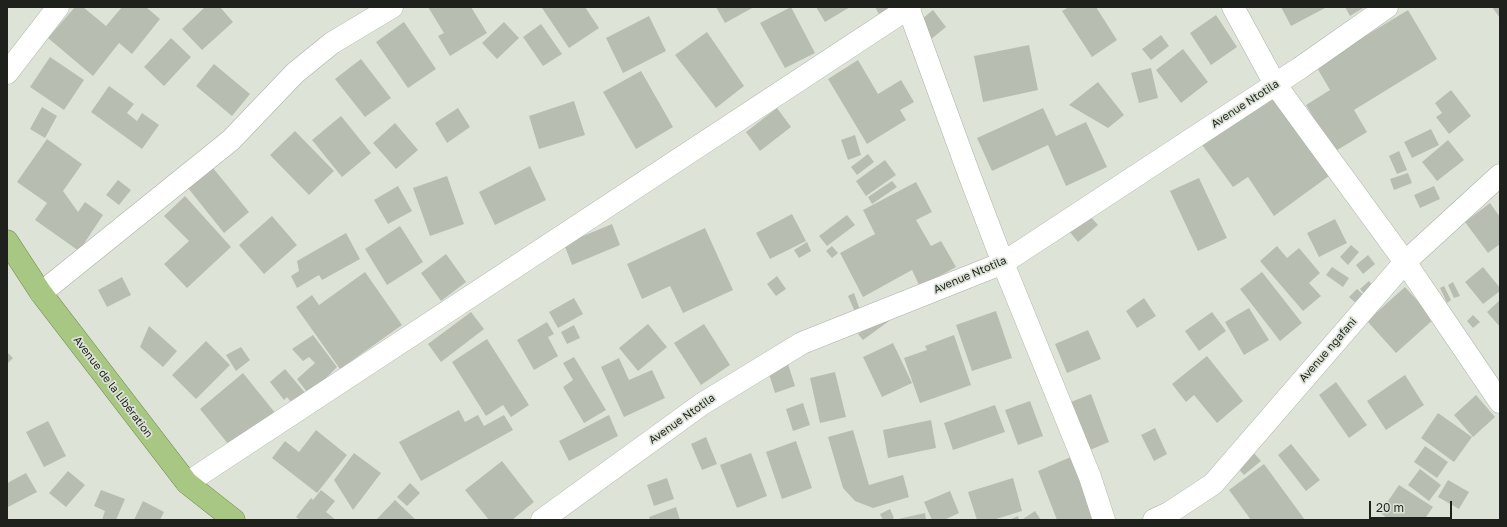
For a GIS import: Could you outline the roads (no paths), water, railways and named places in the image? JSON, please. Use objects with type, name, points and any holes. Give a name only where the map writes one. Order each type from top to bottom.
[{"type":"highway","name":"Avenue de la Libération","points":[[7,241],[41,293],[187,484],[234,520]]},
{"type":"street","points":[[7,73],[58,7]]},
{"type":"street","points":[[41,293],[231,140],[295,73],[332,43],[392,7]]},
{"type":"street","points":[[187,484],[909,7],[969,174],[1003,263],[1090,477],[1104,520]]},
{"type":"street","points":[[1233,7],[1275,84],[1405,262],[1500,402]]},
{"type":"street","name":"Avenue Ntotila","points":[[542,520],[702,404],[802,343],[1003,263],[1300,68],[1387,7]]},
{"type":"street","name":"Avenue ngafani","points":[[1154,520],[1169,513],[1212,484],[1405,262],[1500,175]]}]
